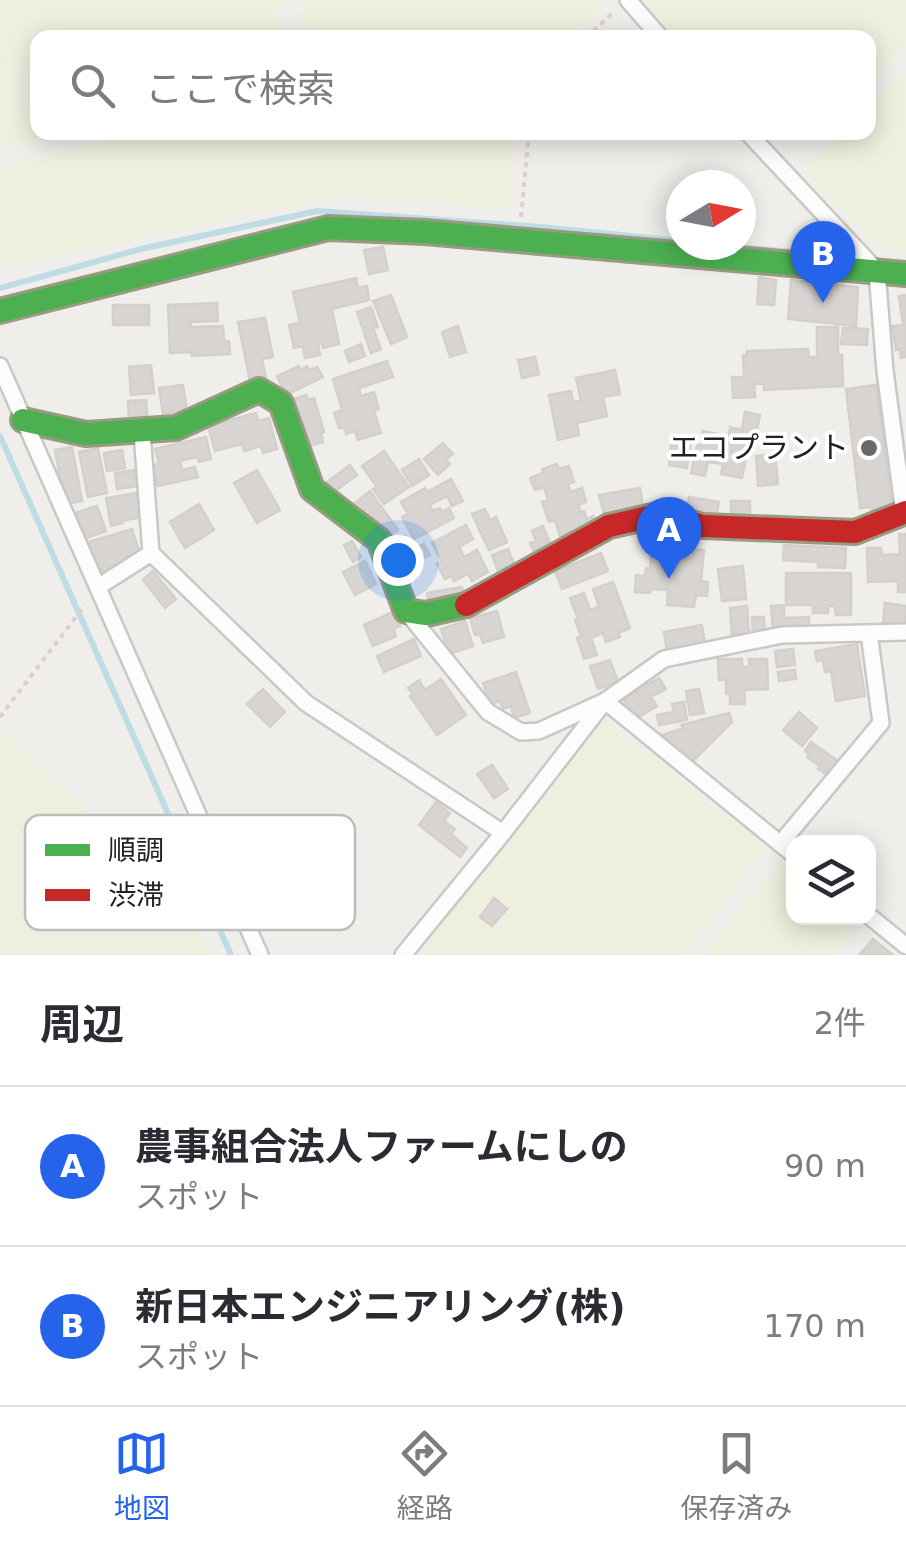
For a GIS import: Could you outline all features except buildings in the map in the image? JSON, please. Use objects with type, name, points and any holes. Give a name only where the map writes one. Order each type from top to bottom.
[{"type":"street","points":[[626,0],[654,30]]},
{"type":"street","points":[[406,611],[426,614],[468,605],[608,526],[657,515],[703,526],[855,532],[905,512],[877,271],[754,140]]},
{"type":"street","points":[[0,312],[328,228],[425,232],[906,274]]},
{"type":"street","points":[[0,366],[198,815]]},
{"type":"street","points":[[23,420],[86,434],[142,432],[176,428],[259,390],[281,403],[312,489],[378,540],[406,611],[488,712],[520,732],[539,731],[604,701],[664,659],[782,635],[906,632]]},
{"type":"street","points":[[142,432],[151,553],[306,702],[503,834]]},
{"type":"street","points":[[98,587],[151,553]]},
{"type":"street","points":[[780,844],[882,724],[868,633]]},
{"type":"street","points":[[403,955],[503,834],[604,701]]},
{"type":"street","points":[[604,701],[786,848]]},
{"type":"street","points":[[876,922],[906,946]]},
{"type":"street","points":[[249,930],[260,955]]},
{"type":"path","points":[[594,30],[626,0]]},
{"type":"path","points":[[519,241],[527,140]]},
{"type":"path","points":[[0,716],[98,587]]},
{"type":"green space","points":[[0,0],[288,0],[274,14],[288,30],[30,30],[30,140],[0,147]]},
{"type":"green space","points":[[311,0],[602,0],[606,4],[580,30],[308,30],[295,16]]},
{"type":"green space","points":[[648,0],[906,0],[906,43],[876,73],[876,30],[669,30],[643,4]]},
{"type":"green space","points":[[906,72],[906,253],[883,251],[805,171],[837,140],[876,140],[876,102]]},
{"type":"green space","points":[[109,140],[516,140],[508,209],[345,196],[0,268],[0,168]]},
{"type":"green space","points":[[605,718],[767,848],[683,955],[415,955]]},
{"type":"green space","points":[[0,731],[93,815],[25,815],[25,930],[197,930],[209,955],[0,955]]},
{"type":"green space","points":[[780,860],[786,866],[786,925],[856,926],[833,955],[704,955]]},
{"type":"waterway","points":[[0,288],[141,249],[317,211],[666,240]]},
{"type":"waterway","points":[[756,248],[845,257]]},
{"type":"waterway","points":[[0,436],[169,815]]},
{"type":"waterway","points":[[220,930],[231,955]]},
{"type":"traffic: fast","points":[[0,311],[328,228],[425,232],[906,274]]},
{"type":"traffic: fast","points":[[23,420],[86,434],[176,428],[259,390],[281,403],[312,489],[379,540],[406,611],[426,614],[466,605]]},
{"type":"traffic: jam","points":[[466,605],[609,526],[657,515],[703,526],[855,532],[906,512]]},
{"type":"place","name":"新日本エンジニアリング(株)","points":[[823,303]]},
{"type":"place","name":"エコプラント","points":[[869,448]]},
{"type":"place","name":"農事組合法人ファームにしの","points":[[669,579]]}]
